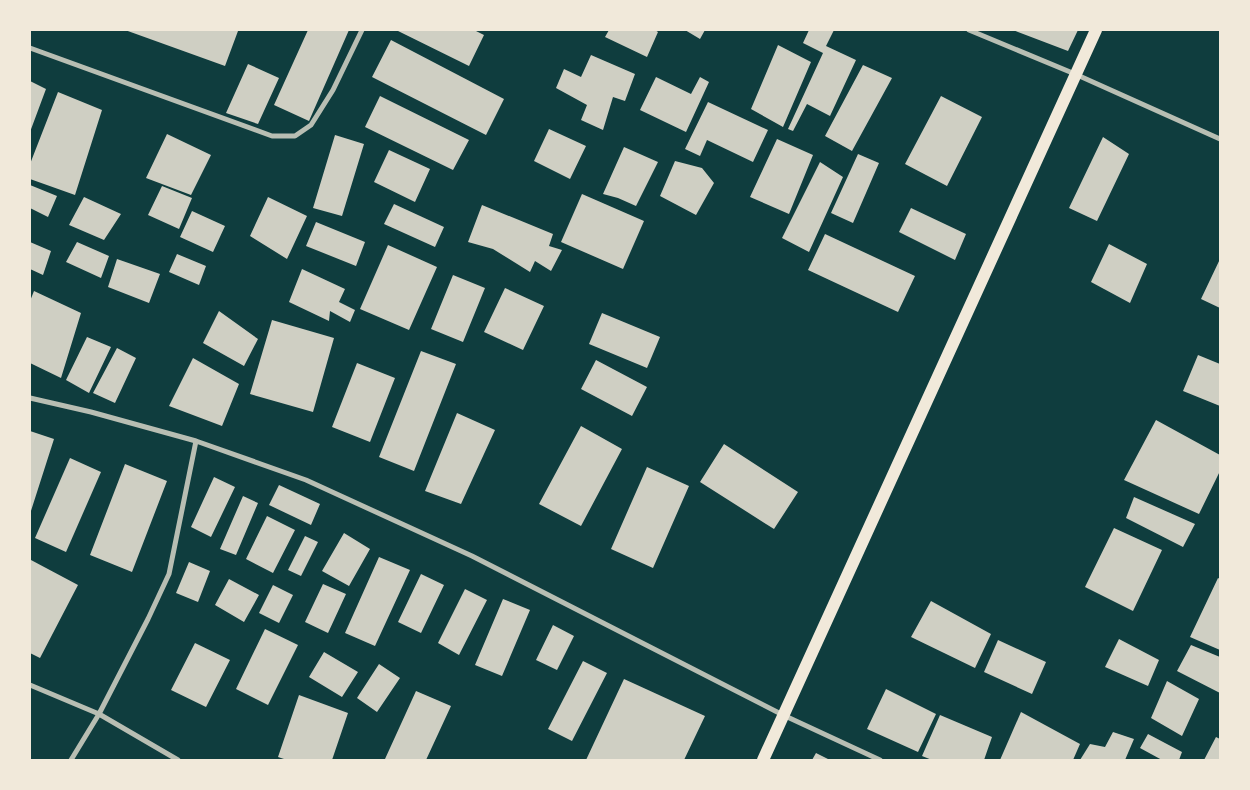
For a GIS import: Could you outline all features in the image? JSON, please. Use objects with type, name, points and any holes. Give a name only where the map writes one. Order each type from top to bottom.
[{"type":"main road","points":[[763,760],[1096,30]]},
{"type":"street","points":[[30,48],[272,136],[295,136],[311,125],[332,90],[362,30]]},
{"type":"street","points":[[969,30],[1075,74],[1220,139]]},
{"type":"street","points":[[30,398],[91,412],[196,441],[306,480],[472,556],[783,715],[880,760]]},
{"type":"street","points":[[71,760],[99,714],[148,620],[169,574],[196,441]]},
{"type":"street","points":[[30,685],[99,714],[178,760]]},
{"type":"building","points":[[125,30],[236,30],[238,31],[225,66]]},
{"type":"building","points":[[308,30],[349,30],[309,121],[274,105]]},
{"type":"building","points":[[396,30],[474,30],[484,35],[469,66]]},
{"type":"building","points":[[609,30],[655,30],[658,32],[647,57],[605,37]]},
{"type":"building","points":[[685,30],[705,30],[700,39]]},
{"type":"building","points":[[809,30],[834,30],[826,46],[856,60],[830,116],[807,104],[793,131],[788,129],[823,53],[803,43]]},
{"type":"building","points":[[1013,30],[1078,30],[1068,51]]},
{"type":"building","points":[[391,40],[504,99],[486,135],[372,77]]},
{"type":"building","points":[[778,45],[811,62],[783,127],[751,109]]},
{"type":"building","points":[[591,55],[635,74],[625,101],[613,97],[603,130],[581,120],[587,105],[556,88],[564,69],[581,77]]},
{"type":"building","points":[[248,64],[279,78],[258,124],[226,113]]},
{"type":"building","points":[[863,65],[892,78],[852,151],[825,136]]},
{"type":"building","points":[[656,77],[691,94],[700,77],[709,82],[686,132],[640,110]]},
{"type":"building","points":[[30,81],[46,89],[30,132]]},
{"type":"building","points":[[58,92],[102,110],[75,195],[30,179],[30,164]]},
{"type":"building","points":[[380,96],[469,140],[453,170],[365,127]]},
{"type":"building","points":[[941,96],[982,117],[947,186],[905,164]]},
{"type":"building","points":[[708,102],[768,130],[753,162],[707,140],[700,156],[685,149]]},
{"type":"building","points":[[549,129],[586,146],[570,179],[534,161]]},
{"type":"building","points":[[167,134],[211,155],[191,195],[146,178]]},
{"type":"building","points":[[335,135],[364,144],[342,216],[313,208]]},
{"type":"building","points":[[1103,137],[1129,154],[1097,221],[1069,208]]},
{"type":"building","points":[[777,139],[813,155],[789,214],[750,197]]},
{"type":"building","points":[[624,147],[658,162],[636,206],[603,194]]},
{"type":"building","points":[[389,150],[430,169],[415,202],[374,182]]},
{"type":"building","points":[[858,154],[879,163],[853,223],[831,213]]},
{"type":"building","points":[[675,161],[702,168],[714,183],[696,215],[660,196]]},
{"type":"building","points":[[820,162],[843,177],[809,252],[782,238]]},
{"type":"building","points":[[30,185],[57,196],[48,217],[30,208]]},
{"type":"building","points":[[162,186],[192,198],[179,229],[148,215]]},
{"type":"building","points":[[582,194],[644,221],[623,269],[561,242]]},
{"type":"building","points":[[84,197],[121,214],[104,240],[69,225]]},
{"type":"building","points":[[268,197],[307,216],[287,259],[250,236]]},
{"type":"building","points":[[394,204],[444,227],[435,247],[384,224]]},
{"type":"building","points":[[482,205],[553,234],[549,246],[562,250],[551,271],[535,261],[530,272],[493,249],[468,242]]},
{"type":"building","points":[[911,208],[966,234],[955,260],[899,232]]},
{"type":"building","points":[[192,211],[225,226],[213,252],[180,237]]},
{"type":"building","points":[[316,222],[365,242],[356,266],[306,246]]},
{"type":"building","points":[[825,234],[915,276],[898,312],[808,270]]},
{"type":"building","points":[[30,242],[51,251],[43,275],[30,269]]},
{"type":"building","points":[[77,242],[109,256],[101,278],[66,262]]},
{"type":"building","points":[[1109,244],[1147,264],[1130,303],[1091,282]]},
{"type":"building","points":[[388,245],[437,267],[409,330],[360,309]]},
{"type":"building","points":[[177,254],[206,266],[199,285],[169,272]]},
{"type":"building","points":[[117,259],[160,274],[149,303],[108,287]]},
{"type":"building","points":[[1220,259],[1220,308],[1201,299]]},
{"type":"building","points":[[302,269],[345,289],[339,302],[355,310],[350,322],[330,311],[329,321],[289,302]]},
{"type":"building","points":[[453,275],[485,288],[463,342],[431,329]]},
{"type":"building","points":[[505,288],[544,306],[523,350],[484,332]]},
{"type":"building","points":[[34,291],[81,313],[61,378],[30,363],[30,301]]},
{"type":"building","points":[[219,311],[258,339],[244,366],[203,343]]},
{"type":"building","points":[[602,313],[660,337],[647,368],[589,344]]},
{"type":"building","points":[[272,320],[334,338],[313,412],[250,394]]},
{"type":"building","points":[[87,337],[111,347],[89,393],[66,380]]},
{"type":"building","points":[[117,348],[136,358],[115,403],[93,393]]},
{"type":"building","points":[[421,351],[456,364],[414,471],[379,457]]},
{"type":"building","points":[[1198,355],[1220,364],[1220,406],[1183,391]]},
{"type":"building","points":[[193,358],[239,384],[222,426],[169,406]]},
{"type":"building","points":[[596,360],[647,387],[632,416],[581,389]]},
{"type":"building","points":[[357,363],[395,378],[370,442],[332,427]]},
{"type":"building","points":[[457,413],[495,430],[461,504],[425,491]]},
{"type":"building","points":[[1156,420],[1220,455],[1220,471],[1199,514],[1124,480]]},
{"type":"building","points":[[581,426],[622,449],[581,526],[539,504]]},
{"type":"building","points":[[30,431],[54,439],[30,514]]},
{"type":"building","points":[[724,444],[798,492],[774,529],[700,482]]},
{"type":"building","points":[[70,458],[101,472],[66,552],[35,538]]},
{"type":"building","points":[[125,464],[167,481],[132,572],[90,555]]},
{"type":"building","points":[[647,467],[689,486],[653,568],[611,549]]},
{"type":"building","points":[[214,477],[235,487],[211,537],[191,527]]},
{"type":"building","points":[[279,485],[320,504],[311,525],[269,505]]},
{"type":"building","points":[[243,496],[258,503],[236,555],[220,549]]},
{"type":"building","points":[[1134,497],[1195,524],[1183,547],[1126,518]]},
{"type":"building","points":[[267,516],[295,530],[273,573],[246,559]]},
{"type":"building","points":[[1114,528],[1162,550],[1133,611],[1085,587]]},
{"type":"building","points":[[344,533],[370,549],[349,586],[322,571]]},
{"type":"building","points":[[305,536],[318,542],[301,576],[288,570]]},
{"type":"building","points":[[379,557],[410,570],[375,646],[345,633]]},
{"type":"building","points":[[31,560],[78,585],[40,658],[30,653]]},
{"type":"building","points":[[189,562],[210,571],[198,602],[176,593]]},
{"type":"building","points":[[421,574],[444,585],[421,633],[398,622]]},
{"type":"building","points":[[1218,578],[1220,579],[1220,650],[1190,637]]},
{"type":"building","points":[[229,579],[259,595],[244,622],[215,605]]},
{"type":"building","points":[[323,584],[346,594],[328,633],[305,622]]},
{"type":"building","points":[[273,585],[293,595],[279,623],[259,613]]},
{"type":"building","points":[[465,589],[487,600],[459,655],[438,643]]},
{"type":"building","points":[[503,599],[530,610],[502,676],[475,665]]},
{"type":"building","points":[[931,601],[991,634],[975,668],[911,637]]},
{"type":"building","points":[[553,625],[574,636],[557,670],[536,660]]},
{"type":"building","points":[[265,629],[298,645],[268,705],[236,689]]},
{"type":"building","points":[[1119,639],[1159,660],[1148,686],[1105,667]]},
{"type":"building","points":[[998,640],[1046,662],[1032,694],[984,672]]},
{"type":"building","points":[[195,643],[230,660],[206,707],[171,690]]},
{"type":"building","points":[[1191,645],[1220,657],[1220,693],[1177,671]]},
{"type":"building","points":[[324,652],[358,672],[342,697],[309,677]]},
{"type":"building","points":[[583,661],[607,673],[572,741],[548,729]]},
{"type":"building","points":[[379,664],[400,678],[377,712],[357,698]]},
{"type":"building","points":[[624,679],[705,716],[684,760],[586,760]]},
{"type":"building","points":[[1167,681],[1199,699],[1182,736],[1151,718]]},
{"type":"building","points":[[886,689],[936,714],[918,752],[867,729]]},
{"type":"building","points":[[416,691],[451,706],[426,760],[386,760],[385,759]]},
{"type":"building","points":[[299,695],[348,713],[332,760],[287,760],[278,757]]},
{"type":"building","points":[[1021,712],[1080,744],[1073,760],[1000,760]]},
{"type":"building","points":[[940,715],[992,737],[984,760],[932,760],[922,756]]},
{"type":"building","points":[[1113,732],[1134,739],[1125,760],[1080,760],[1090,744],[1105,747]]},
{"type":"building","points":[[1148,734],[1182,752],[1179,760],[1162,760],[1140,748]]},
{"type":"building","points":[[1216,737],[1220,739],[1220,760],[1204,760]]},
{"type":"building","points":[[816,753],[830,760],[812,760]]}]
